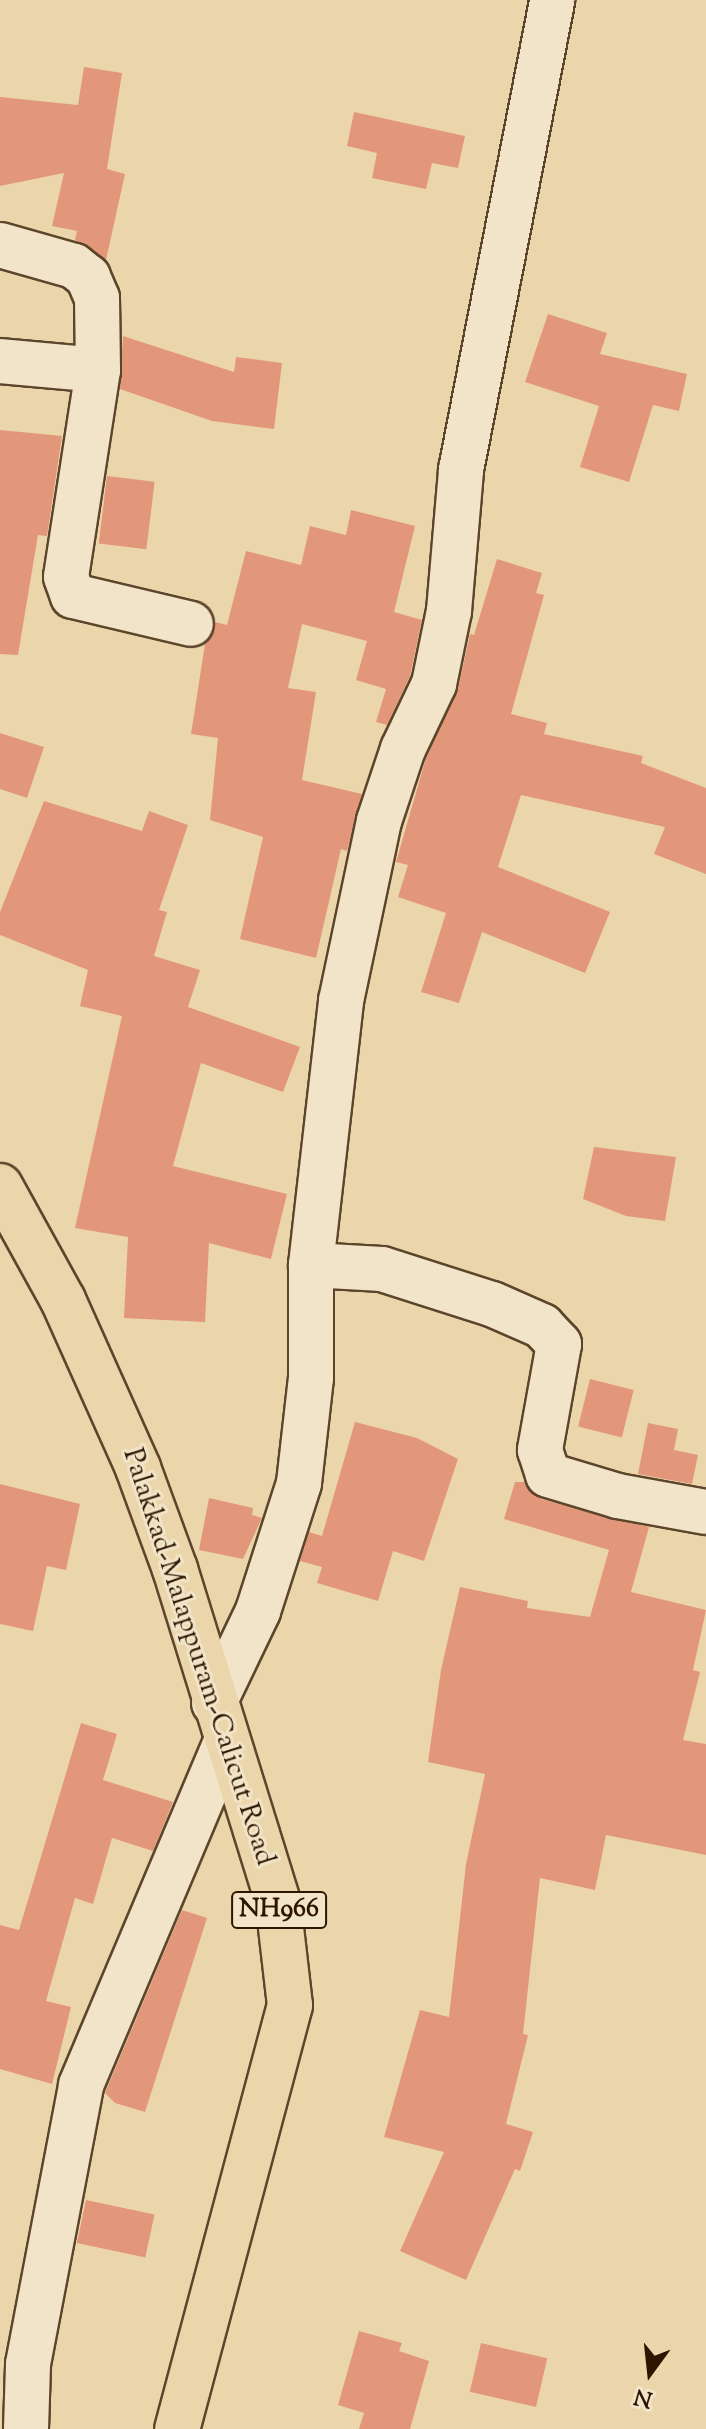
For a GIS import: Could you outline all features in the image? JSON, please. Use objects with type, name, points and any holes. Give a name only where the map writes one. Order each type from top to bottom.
[{"type":"highway","name":"Palakkad-Malappuram-Calicut Road","points":[[0,1186],[32,1238],[122,1429],[175,1569],[220,1723],[278,1902],[290,2005],[177,2429]]},
{"type":"street","points":[[26,2429],[28,2364],[81,2085],[220,1723],[299,1483],[311,1378],[311,1265],[341,1001],[379,821],[403,749],[434,684],[446,626],[461,470],[552,0]]},
{"type":"street","points":[[0,245],[74,266],[88,277],[97,298],[98,370],[68,562],[73,596],[191,624]]},
{"type":"street","points":[[0,361],[98,370]]},
{"type":"street","points":[[311,1265],[382,1269],[492,1304],[542,1326],[559,1344],[540,1450],[548,1475],[618,1496],[706,1512]]},
{"type":"building","points":[[84,67],[122,73],[107,169],[125,174],[106,260],[75,240],[77,231],[52,226],[64,173],[0,186],[0,97],[78,105]]},
{"type":"building","points":[[354,112],[465,136],[458,168],[432,163],[426,189],[372,178],[377,153],[347,146]]},
{"type":"building","points":[[548,314],[607,333],[600,354],[687,374],[679,411],[653,405],[629,482],[580,467],[599,406],[525,382]]},
{"type":"building","points":[[123,336],[234,372],[236,357],[282,363],[274,429],[212,421],[120,389]]},
{"type":"building","points":[[0,430],[62,436],[47,536],[38,535],[18,655],[0,654]]},
{"type":"building","points":[[107,476],[155,482],[146,549],[99,543]]},
{"type":"building","points":[[351,510],[415,526],[394,612],[422,620],[410,676],[387,725],[376,722],[386,689],[356,680],[367,641],[302,624],[288,688],[316,692],[302,780],[362,794],[347,851],[341,849],[316,958],[240,939],[263,837],[210,820],[218,738],[191,734],[205,644],[215,622],[227,625],[246,551],[301,565],[310,526],[346,535]]},
{"type":"building","points":[[497,559],[542,573],[536,593],[544,595],[511,714],[547,723],[544,734],[643,756],[641,763],[706,788],[706,874],[654,854],[665,827],[521,795],[498,867],[610,912],[585,973],[482,932],[459,1003],[421,992],[446,913],[398,897],[408,865],[396,862],[426,758],[458,689],[470,634],[474,635]]},
{"type":"building","points":[[0,733],[44,747],[27,798],[0,789]]},
{"type":"building","points":[[44,801],[142,831],[149,811],[188,825],[159,910],[167,912],[154,956],[200,970],[188,1007],[300,1047],[283,1092],[201,1063],[173,1166],[287,1194],[271,1259],[209,1243],[205,1322],[124,1318],[128,1237],[75,1228],[122,1016],[80,1006],[88,970],[0,935],[0,912]]},
{"type":"building","points":[[594,1147],[676,1157],[665,1221],[626,1216],[583,1199]]},
{"type":"building","points":[[590,1379],[634,1390],[622,1437],[578,1427]]},
{"type":"building","points":[[355,1422],[417,1438],[458,1459],[424,1561],[393,1551],[378,1601],[317,1583],[322,1567],[300,1561],[309,1532],[322,1536]]},
{"type":"building","points":[[648,1423],[678,1429],[674,1450],[698,1455],[692,1484],[638,1474]]},
{"type":"building","points":[[515,1482],[524,1482],[541,1499],[649,1527],[631,1592],[706,1610],[693,1670],[700,1672],[683,1740],[706,1744],[706,1855],[606,1835],[595,1890],[540,1878],[523,2034],[528,2035],[506,2124],[533,2132],[520,2171],[515,2169],[466,2280],[400,2251],[444,2152],[384,2137],[420,2010],[449,2017],[466,1864],[485,1774],[428,1762],[441,1670],[460,1587],[528,1601],[527,1608],[590,1617],[609,1550],[504,1519]]},
{"type":"building","points":[[0,1484],[80,1504],[66,1570],[47,1566],[33,1631],[0,1624]]},
{"type":"building","points":[[209,1498],[253,1508],[252,1515],[262,1518],[243,1559],[199,1550]]},
{"type":"building","points":[[81,1723],[117,1734],[103,1780],[173,1802],[153,1851],[112,1838],[93,1904],[75,1898],[46,2001],[71,2007],[52,2084],[0,2069],[0,1925],[19,1930]]},
{"type":"building","points":[[182,1910],[207,1918],[145,2112],[115,2103],[105,2093]]},
{"type":"building","points":[[86,2200],[154,2215],[145,2258],[77,2243]]},
{"type":"building","points":[[359,2331],[402,2343],[399,2351],[429,2361],[410,2429],[359,2429],[364,2413],[338,2405]]},
{"type":"building","points":[[481,2343],[547,2358],[536,2407],[470,2392]]}]
